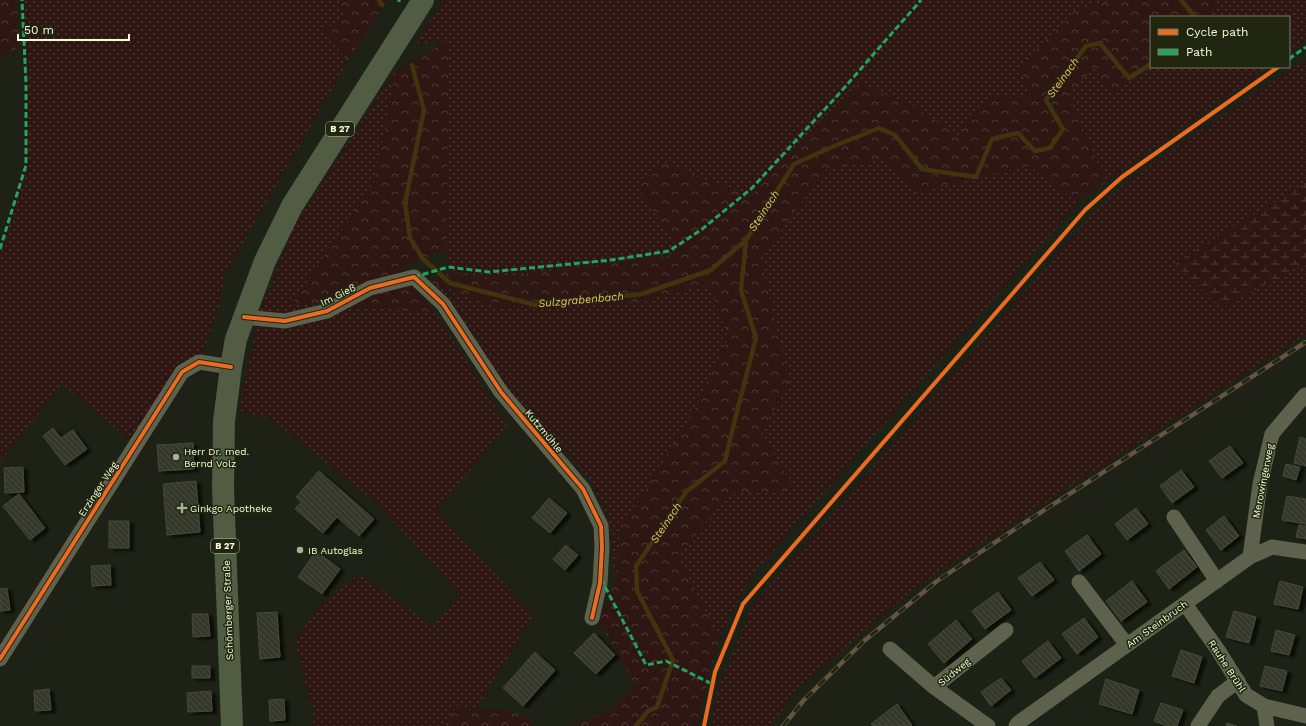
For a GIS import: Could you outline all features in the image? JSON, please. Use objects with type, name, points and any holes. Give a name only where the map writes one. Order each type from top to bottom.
[{"type":"main road","name":"Schömberger Straße","points":[[232,726],[223,488],[224,421],[236,338],[264,261],[292,206],[423,0]]},
{"type":"street","name":"Im Gieß","points":[[244,317],[286,321],[327,311],[370,288],[414,277]]},
{"type":"street","name":"Kutzmühle","points":[[414,277],[443,304],[501,392],[583,489],[601,526],[602,547],[600,578],[592,618]]},
{"type":"street","name":"Erzinger Weg","points":[[0,659],[182,372],[199,362],[231,367]]},
{"type":"street","name":"Merowingerweg","points":[[1250,557],[1260,484],[1272,434],[1306,395]]},
{"type":"street","points":[[1174,517],[1217,581]]},
{"type":"street","name":"Am Steinbruch","points":[[1016,726],[1018,723],[1250,557],[1272,547],[1306,552]]},
{"type":"street","points":[[1080,582],[1127,645]]},
{"type":"street","name":"Rauhe Brühl","points":[[1185,604],[1218,650],[1246,695],[1264,706],[1306,716]]},
{"type":"street","name":"Südweg","points":[[988,726],[934,687],[1006,630]]},
{"type":"street","points":[[890,649],[934,687]]},
{"type":"street","points":[[1198,726],[1218,696],[1238,681]]},
{"type":"street","points":[[1264,706],[1267,726]]},
{"type":"green space","points":[[0,0],[16,0],[20,46],[0,59]]},
{"type":"green space","points":[[22,0],[339,0],[344,19],[322,30],[348,61],[225,274],[218,310],[199,362],[136,445],[62,384],[0,461],[0,249],[26,165],[26,83]]},
{"type":"green space","points":[[339,0],[387,0],[348,61],[321,30],[344,19]]},
{"type":"green space","points":[[444,0],[1114,0],[1076,10],[1032,99],[989,97],[958,135],[910,104],[859,84],[751,196],[663,163],[637,186],[682,253],[486,279],[449,273],[446,249],[449,40],[416,44]]},
{"type":"green space","points":[[1114,0],[1218,0],[1211,16],[1150,16],[1150,65],[1114,93],[1093,67],[1069,95],[1106,182],[1078,203],[1029,166],[915,193],[887,159],[825,170],[761,258],[789,382],[761,434],[791,482],[789,490],[728,494],[679,556],[719,639],[696,726],[569,726],[609,711],[635,685],[599,621],[615,581],[621,529],[691,417],[728,338],[709,284],[642,301],[495,307],[430,282],[449,273],[486,279],[682,254],[637,186],[663,163],[751,196],[859,84],[910,104],[958,135],[989,97],[1031,98],[1019,66],[1076,10]]},
{"type":"green space","points":[[1218,0],[1306,0],[1306,40],[1290,51],[1290,16],[1211,16]]},
{"type":"green space","points":[[449,40],[446,249],[401,269],[435,312],[293,303],[375,180],[396,70]]},
{"type":"green space","points":[[1306,59],[1306,334],[947,566],[889,609],[798,689],[770,726],[711,726],[719,686],[752,606],[1091,215],[1127,181]]},
{"type":"green space","points":[[1150,65],[1150,68],[1267,68],[1106,182],[1069,95],[1093,67],[1115,93]]},
{"type":"green space","points":[[396,70],[375,180],[293,303],[435,312],[507,426],[436,510],[533,615],[475,711],[456,706],[444,726],[312,726],[314,715],[295,642],[320,605],[360,574],[433,626],[460,595],[378,504],[273,420],[239,410],[261,307],[296,223]]},
{"type":"green space","points":[[887,159],[915,193],[1029,166],[1078,203],[751,576],[719,639],[679,556],[728,494],[791,482],[761,434],[789,381],[761,259],[825,170]]},
{"type":"green space","points":[[1306,182],[1306,262],[1221,309],[1175,263]]},
{"type":"green space","points":[[430,282],[495,307],[642,301],[710,284],[728,338],[691,417],[621,528],[615,581],[610,524],[592,482],[507,388],[449,297]]},
{"type":"green space","points":[[456,706],[475,711],[503,709],[528,718],[533,726],[444,726]]},
{"type":"building","points":[[53,428],[61,438],[73,430],[87,449],[65,465],[43,436]]},
{"type":"building","points":[[1300,437],[1306,439],[1306,466],[1294,463]]},
{"type":"building","name":"Herr Dr. med. Bernd Volz","points":[[193,443],[194,469],[159,471],[157,445]]},
{"type":"building","points":[[1230,446],[1243,463],[1222,478],[1209,461]]},
{"type":"building","points":[[1286,464],[1300,467],[1296,480],[1283,476]]},
{"type":"building","points":[[23,467],[24,492],[5,493],[4,468]]},
{"type":"building","points":[[1181,470],[1194,487],[1172,503],[1160,486]]},
{"type":"building","points":[[319,471],[374,519],[359,536],[337,517],[323,533],[295,509],[301,502],[296,497]]},
{"type":"building","name":"Ginkgo Apotheke","points":[[196,481],[200,532],[167,535],[163,484]]},
{"type":"building","points":[[19,494],[45,528],[30,540],[3,506]]},
{"type":"building","points":[[1287,496],[1306,499],[1306,524],[1282,520]]},
{"type":"building","points":[[549,498],[567,513],[550,533],[532,518]]},
{"type":"building","points":[[1136,508],[1148,524],[1127,540],[1115,524]]},
{"type":"building","points":[[1224,516],[1239,536],[1221,550],[1206,530]]},
{"type":"building","points":[[109,521],[129,521],[129,548],[109,548]]},
{"type":"building","points":[[1299,525],[1306,526],[1306,539],[1296,537]]},
{"type":"building","points":[[1087,535],[1101,554],[1079,571],[1065,551]]},
{"type":"building","points":[[566,545],[578,555],[565,570],[553,559]]},
{"type":"building","points":[[1184,550],[1197,567],[1169,589],[1156,571]]},
{"type":"building","points":[[316,551],[340,569],[322,594],[298,577]]},
{"type":"building","points":[[1040,562],[1054,580],[1032,596],[1018,578]]},
{"type":"building","points":[[110,565],[111,585],[92,586],[91,566]]},
{"type":"building","points":[[1132,581],[1147,602],[1121,621],[1106,601]]},
{"type":"building","points":[[1280,581],[1303,587],[1298,609],[1274,604]]},
{"type":"building","points":[[7,588],[10,610],[0,611],[0,589]]},
{"type":"building","points":[[998,592],[1011,610],[985,629],[972,611]]},
{"type":"building","points":[[1234,611],[1256,617],[1249,643],[1226,637]]},
{"type":"building","points":[[277,612],[280,657],[260,659],[257,613]]},
{"type":"building","points":[[192,614],[208,614],[210,636],[193,637]]},
{"type":"building","points":[[1084,618],[1098,637],[1077,654],[1062,634]]},
{"type":"building","points":[[956,620],[972,639],[944,663],[928,644]]},
{"type":"building","points":[[1276,630],[1295,635],[1289,655],[1271,651]]},
{"type":"building","points":[[594,633],[615,655],[596,674],[574,653]]},
{"type":"building","points":[[1048,641],[1061,658],[1035,678],[1022,661]]},
{"type":"building","points":[[1181,650],[1202,657],[1194,683],[1172,676]]},
{"type":"building","points":[[535,652],[555,670],[523,706],[503,688]]},
{"type":"building","points":[[192,666],[210,666],[210,678],[192,678]]},
{"type":"building","points":[[1265,666],[1287,671],[1282,691],[1260,686]]},
{"type":"building","points":[[1001,678],[1011,690],[991,706],[981,692]]},
{"type":"building","points":[[1106,679],[1139,690],[1132,714],[1099,704]]},
{"type":"building","points":[[49,689],[51,710],[35,711],[34,691]]},
{"type":"building","points":[[211,691],[212,711],[188,712],[187,693]]},
{"type":"building","points":[[284,699],[285,720],[270,721],[269,700]]},
{"type":"building","points":[[1161,703],[1183,710],[1177,726],[1167,726],[1154,721]]},
{"type":"building","points":[[897,704],[912,725],[873,726],[871,724]]},
{"type":"building","points":[[1227,723],[1237,726],[1226,726]]},
{"type":"waterway","name":"Sulzgrabenbach","points":[[379,0],[382,5]]},
{"type":"waterway","name":"Steinach","points":[[1181,0],[1194,16]]},
{"type":"waterway","name":"Steinach","points":[[636,726],[648,711],[657,707],[673,660],[637,591],[636,566],[686,492],[725,461],[756,338],[741,290],[746,240],[794,164],[879,128],[895,135],[922,169],[976,177],[992,139],[1018,133],[1035,151],[1050,148],[1063,129],[1046,100],[1086,46],[1100,43],[1129,78],[1150,65]]},
{"type":"waterway","name":"Sulzgrabenbach","points":[[412,65],[424,110],[405,203],[410,238],[423,259],[450,283],[536,305],[642,294],[711,270],[746,240]]},
{"type":"railway","points":[[783,726],[804,700],[864,641],[937,581],[1018,527],[1306,342]]},
{"type":"marked path","points":[[0,249],[26,165],[26,83],[22,0]]},
{"type":"marked path","points":[[414,277],[448,267],[489,272],[611,260],[669,251],[701,230],[752,188],[837,96],[921,0]]},
{"type":"marked path","points":[[1290,58],[1306,47]]},
{"type":"marked path","points":[[601,579],[646,665],[666,661],[712,684]]},
{"type":"cycle path","points":[[704,726],[715,672],[743,604],[1085,210],[1122,177],[1277,68]]},
{"type":"cycle path","points":[[244,317],[285,321],[327,311],[370,288],[414,277],[443,304],[501,392],[583,489],[601,526],[602,547],[600,583],[592,618]]},
{"type":"cycle path","points":[[0,659],[182,372],[199,362],[231,367]]},
{"type":"place","name":"Herr Dr. med. Bernd Volz","points":[[176,457]]},
{"type":"place","name":"Ginkgo Apotheke","points":[[182,508]]},
{"type":"place","name":"IB Autoglas","points":[[300,550]]}]
